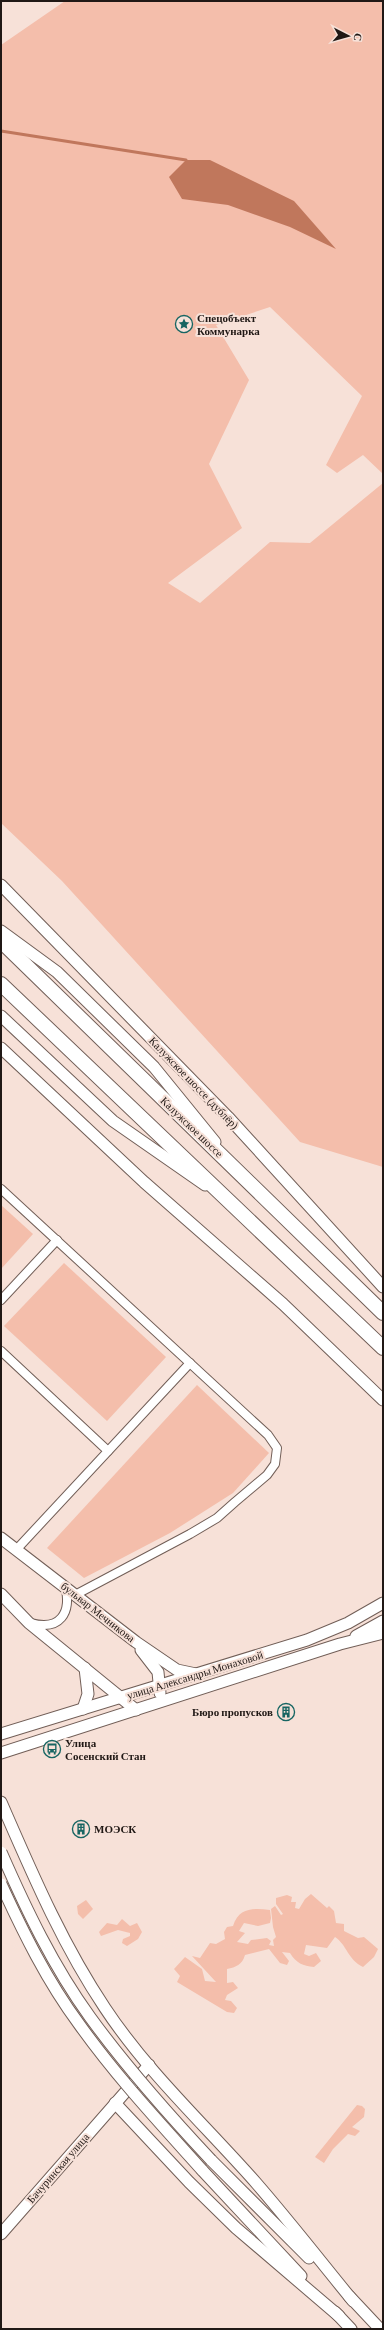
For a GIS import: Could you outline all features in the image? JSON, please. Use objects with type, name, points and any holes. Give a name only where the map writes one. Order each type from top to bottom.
[{"type":"highway","name":"Калужское шоссе","points":[[1,941],[383,1313]]},
{"type":"highway","points":[[1,984],[383,1348]]},
{"type":"main road","name":"Калужское шоссе (дублёр)","points":[[1,884],[228,1117],[383,1287]]},
{"type":"main road","points":[[1,893],[26,911]]},
{"type":"main road","points":[[1,931],[57,972],[154,1067],[243,1177]]},
{"type":"main road","points":[[1,1016],[113,1121],[228,1201]]},
{"type":"main road","points":[[1,1048],[144,1182],[283,1304],[383,1400]]},
{"type":"main road","name":"бульвар Мечникова","points":[[1,1538],[136,1642],[177,1670],[201,1674]]},
{"type":"main road","points":[[1,1594],[29,1623],[136,1710]]},
{"type":"main road","name":"улица Александры Монаховой","points":[[1,1734],[160,1687],[307,1640],[348,1623],[383,1603]]},
{"type":"main road","name":"улица Александры Монаховой","points":[[340,1644],[383,1621]]},
{"type":"main road","name":"улица Александры Монаховой","points":[[1,1753],[340,1644],[383,1633]]},
{"type":"main road","points":[[136,1642],[158,1672],[160,1694],[150,1706]]},
{"type":"main road","points":[[83,1709],[88,1694],[85,1668]]},
{"type":"main road","points":[[1,1802],[47,1905],[74,1958],[106,2009],[149,2065],[257,2184],[353,2301]]},
{"type":"main road","points":[[1,1852],[33,1922],[89,2016],[132,2072],[211,2160],[380,2329]]},
{"type":"main road","points":[[1,1884],[20,1926],[78,2023],[123,2082],[202,2170],[351,2329]]},
{"type":"main road","name":"Бачуринская улица","points":[[1,2234],[149,2065]]},
{"type":"main road","points":[[115,2103],[188,2182],[236,2228],[339,2316]]},
{"type":"street","points":[[1,1189],[273,1440],[278,1452],[275,1464],[267,1475],[203,1527],[75,1595]]},
{"type":"street","points":[[1,1300],[57,1240]]},
{"type":"street","points":[[1,1352],[108,1451]]},
{"type":"street","points":[[16,1550],[190,1363]]},
{"type":"street","points":[[29,1623],[41,1626],[59,1621],[64,1615],[67,1605],[64,1586]]},
{"type":"shaded area","points":[[65,1],[383,1],[383,474],[363,455],[337,473],[326,465],[362,396],[270,307],[216,325],[249,380],[209,464],[242,528],[168,583],[200,603],[270,542],[310,543],[383,483],[383,1167],[300,1142],[62,881],[1,823],[1,45]]},
{"type":"shaded area","points":[[186,160],[210,160],[294,201],[336,249],[290,227],[228,205],[182,199],[169,177]]},
{"type":"shaded area","points":[[1,1205],[33,1234],[1,1269]]},
{"type":"shaded area","points":[[64,1263],[166,1357],[107,1421],[4,1326]]},
{"type":"shaded area","points":[[197,1385],[269,1453],[233,1493],[170,1533],[84,1578],[47,1548]]},
{"type":"shaded area","points":[[311,1894],[327,1908],[329,1906],[334,1911],[336,1923],[344,1924],[344,1931],[358,1938],[364,1937],[378,1949],[374,1957],[363,1967],[351,1957],[339,1940],[335,1937],[327,1948],[306,1945],[304,1954],[309,1956],[316,1953],[321,1961],[314,1967],[306,1966],[300,1963],[290,1953],[282,1952],[289,1961],[287,1965],[280,1963],[269,1949],[245,1955],[238,1965],[227,1969],[227,1983],[233,1982],[238,1988],[227,1995],[225,2000],[231,2001],[237,2008],[234,2013],[227,2012],[177,1982],[180,1976],[174,1969],[185,1957],[202,1969],[205,1981],[216,1982],[192,1956],[200,1958],[210,1943],[216,1944],[225,1939],[224,1932],[227,1927],[233,1926],[239,1915],[248,1910],[270,1910],[270,1923],[258,1926],[244,1923],[239,1931],[245,1933],[237,1942],[248,1944],[251,1940],[267,1938],[271,1941],[269,1945],[274,1946],[273,1940],[276,1937],[271,1909],[275,1906],[281,1915],[283,1914],[276,1904],[276,1898],[287,1895],[292,1897],[291,1902],[296,1902],[295,1908],[299,1909],[305,1899]]},
{"type":"shaded area","points":[[86,1900],[93,1909],[83,1919],[78,1914],[77,1906]]},
{"type":"shaded area","points":[[122,1919],[130,1926],[137,1923],[142,1932],[138,1939],[127,1946],[122,1943],[123,1939],[130,1936],[130,1933],[118,1930],[101,1936],[99,1932],[107,1923],[117,1925]]},
{"type":"shaded area","points":[[357,2105],[362,2106],[365,2109],[364,2117],[352,2127],[360,2131],[355,2136],[348,2134],[333,2149],[324,2163],[315,2157]]},
{"type":"waterway","points":[[1,131],[186,160]]},
{"type":"place","name":"Спецобъект Коммунарка","points":[[184,324]]},
{"type":"place","name":"Бюро пропусков","points":[[286,1712]]},
{"type":"place","name":"Улица Сосенский Стан","points":[[52,1749]]},
{"type":"place","name":"МОЭСК","points":[[81,1829]]}]
